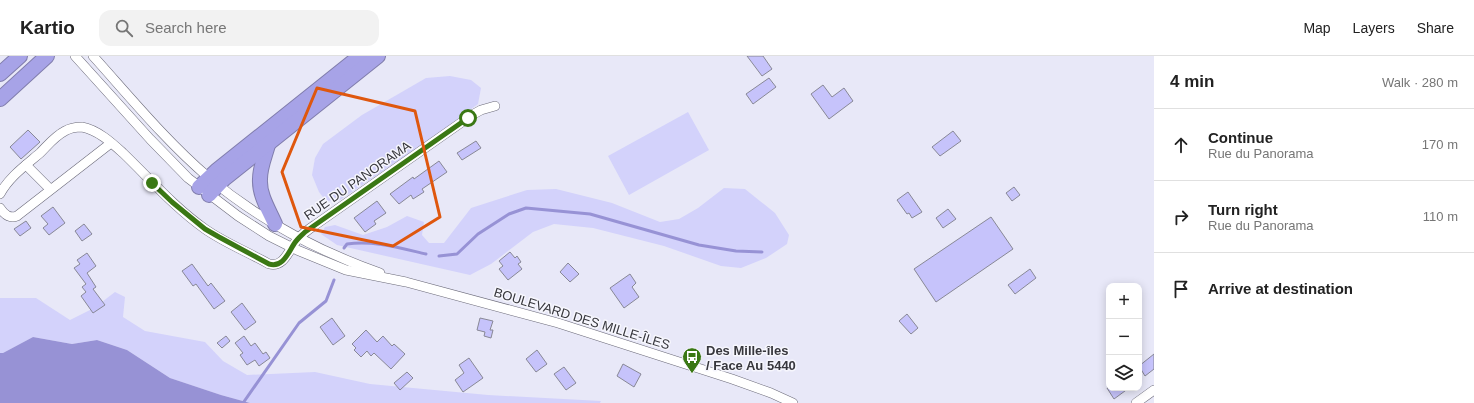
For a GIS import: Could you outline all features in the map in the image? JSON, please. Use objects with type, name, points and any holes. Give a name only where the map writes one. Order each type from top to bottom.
[{"type":"highway","points":[[0,74],[20,56]]},
{"type":"highway","points":[[0,99],[47,56]]},
{"type":"highway","points":[[209,186],[360,56]]},
{"type":"highway","points":[[209,186],[268,145],[378,56]]},
{"type":"highway","points":[[268,145],[260,173],[260,187],[263,199],[275,224]]},
{"type":"street","name":"BOULEVARD DES MILLE-ÎLES","points":[[93,56],[175,146],[209,186],[247,223],[292,248],[346,270],[406,282],[539,317],[732,379],[771,393],[793,403]]},
{"type":"street","name":"BOULEVARD DES MILLE-ÎLES","points":[[76,58],[164,155],[209,186],[299,238],[348,262],[406,282]]},
{"type":"street","name":"RUE DU PANORAMA","points":[[0,194],[6,184],[59,134],[69,129],[82,127],[97,133],[111,143],[172,202],[205,229],[272,264],[276,264],[283,261],[299,238],[336,210],[472,115],[481,110],[495,106]]},
{"type":"street","points":[[0,208],[4,214],[14,217],[111,143]]},
{"type":"street","points":[[26,165],[50,189]]},
{"type":"street","points":[[1136,403],[1154,390]]},
{"type":"highlighted area","points":[[317,88],[415,111],[440,217],[393,246],[301,227],[282,172]]},
{"type":"shaded area","points":[[450,76],[471,80],[481,88],[478,104],[426,142],[340,200],[326,201],[319,192],[312,175],[315,158],[323,144],[362,115],[426,78]]},
{"type":"shaded area","points":[[688,112],[709,150],[629,195],[608,156]]},
{"type":"shaded area","points":[[724,188],[745,189],[775,213],[789,235],[787,244],[766,258],[741,268],[721,266],[664,246],[593,228],[554,224],[533,232],[491,264],[470,275],[337,245],[321,234],[325,227],[335,225],[363,235],[387,227],[407,216],[424,222],[422,235],[429,243],[444,243],[471,208],[527,190],[556,189],[612,203],[660,222],[679,219],[698,208]]},
{"type":"shaded area","points":[[115,292],[125,297],[123,317],[145,331],[205,342],[223,361],[247,375],[315,372],[370,384],[488,395],[601,401],[600,403],[250,403],[170,378],[127,350],[97,340],[72,344],[33,337],[3,353],[0,353],[0,298],[36,298],[70,320],[94,308]]},
{"type":"shaded area","points":[[33,337],[72,344],[97,340],[127,350],[170,378],[250,403],[0,403],[0,353],[3,353]]},
{"type":"building","points":[[747,56],[763,56],[772,69],[762,76]]},
{"type":"building","points":[[769,78],[776,87],[753,104],[746,94]]},
{"type":"building","points":[[823,85],[832,97],[844,88],[853,101],[829,119],[811,94]]},
{"type":"building","points":[[28,130],[40,142],[21,159],[10,147]]},
{"type":"building","points":[[953,131],[961,141],[940,156],[932,147]]},
{"type":"building","points":[[476,141],[481,148],[462,160],[457,153]]},
{"type":"building","points":[[439,161],[447,172],[422,189],[424,192],[413,199],[411,195],[399,204],[390,194],[413,177],[414,179]]},
{"type":"building","points":[[1014,187],[1020,195],[1012,201],[1006,193]]},
{"type":"building","points":[[908,192],[922,212],[912,218],[909,213],[907,214],[897,200]]},
{"type":"building","points":[[377,201],[386,213],[374,221],[376,224],[365,232],[354,218]]},
{"type":"building","points":[[53,207],[65,223],[49,235],[43,228],[48,224],[41,216]]},
{"type":"building","points":[[948,209],[956,219],[943,228],[936,218]]},
{"type":"building","points":[[991,217],[1013,249],[936,302],[914,269]]},
{"type":"building","points":[[26,221],[31,228],[20,236],[14,229]]},
{"type":"building","points":[[84,224],[92,234],[82,241],[75,231]]},
{"type":"building","points":[[510,252],[515,258],[517,256],[521,262],[518,264],[522,269],[508,280],[499,269],[503,266],[499,261]]},
{"type":"building","points":[[87,253],[96,266],[87,273],[96,287],[93,289],[105,305],[93,313],[81,296],[86,292],[82,287],[86,284],[74,268],[80,264],[77,260]]},
{"type":"building","points":[[568,263],[579,274],[570,282],[560,272]]},
{"type":"building","points":[[192,264],[208,286],[211,283],[225,301],[214,309],[196,284],[193,286],[182,271]]},
{"type":"building","points":[[1030,269],[1036,278],[1015,294],[1008,285]]},
{"type":"building","points":[[630,274],[636,283],[632,287],[639,297],[624,308],[610,288]]},
{"type":"building","points":[[242,303],[256,322],[245,330],[231,312]]},
{"type":"building","points":[[907,314],[918,328],[911,334],[899,321]]},
{"type":"building","points":[[332,318],[345,336],[333,345],[320,327]]},
{"type":"building","points":[[480,318],[493,321],[490,330],[493,330],[491,338],[484,336],[485,332],[477,330]]},
{"type":"building","points":[[366,330],[377,342],[383,336],[392,346],[394,344],[405,354],[391,369],[374,353],[371,356],[367,351],[361,357],[354,350],[356,348],[352,344]]},
{"type":"building","points":[[226,336],[230,341],[222,348],[217,343]]},
{"type":"building","points":[[244,336],[251,346],[255,343],[263,354],[266,352],[270,358],[259,366],[255,360],[247,365],[240,355],[243,353],[235,343]]},
{"type":"building","points":[[537,350],[547,364],[536,372],[526,359]]},
{"type":"building","points":[[1154,354],[1154,369],[1145,376],[1142,371],[1142,364]]},
{"type":"building","points":[[469,358],[483,378],[463,392],[455,380],[464,373],[459,365]]},
{"type":"building","points":[[623,364],[641,374],[634,387],[617,376]]},
{"type":"building","points":[[564,367],[576,383],[566,390],[554,374]]},
{"type":"building","points":[[407,372],[413,378],[400,390],[394,383]]},
{"type":"building","points":[[1109,391],[1125,391],[1114,399]]},
{"type":"waterway","points":[[439,256],[457,254],[478,234],[509,214],[526,208],[590,214],[699,245],[736,251],[762,252]]},
{"type":"waterway","points":[[344,248],[347,244],[367,243],[386,245],[426,254]]},
{"type":"waterway","points":[[243,403],[299,323],[326,301],[334,280]]},
{"type":"place","name":"Des Mille-îles / Face Au 5440","points":[[692,374]]},
{"type":"route","points":[[152,183],[164,196],[205,229],[269,264],[276,264],[283,261],[295,242],[305,232],[468,118]]}]
